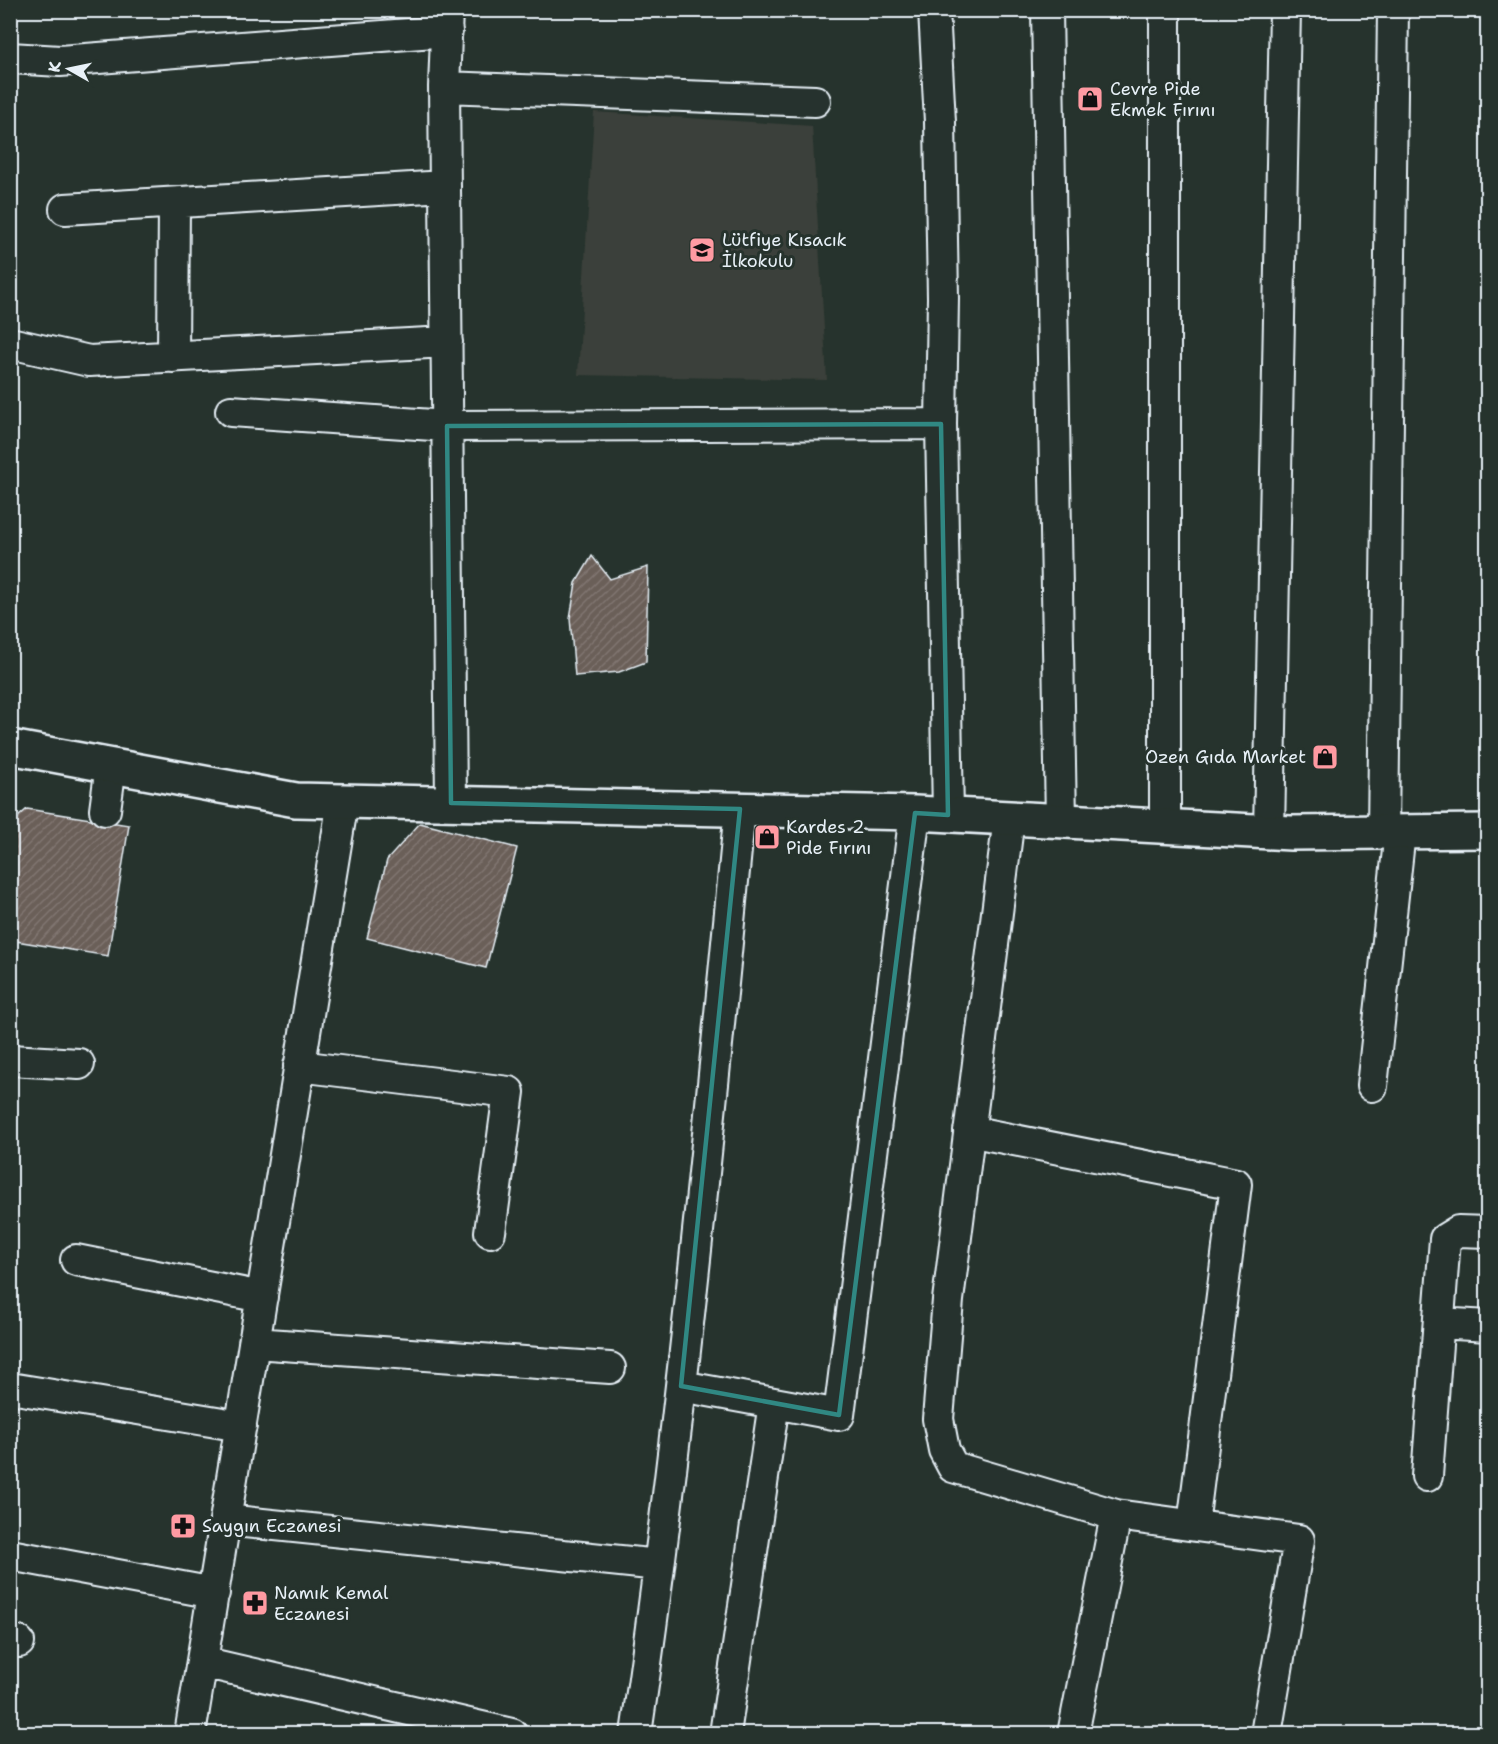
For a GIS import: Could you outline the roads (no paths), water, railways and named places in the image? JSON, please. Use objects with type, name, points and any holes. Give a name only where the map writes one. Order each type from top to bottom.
[{"type":"street","points":[[933,10],[939,122],[942,274],[940,424],[948,815]]},
{"type":"street","points":[[1047,10],[1061,821]]},
{"type":"street","points":[[1165,10],[1165,826]]},
{"type":"street","points":[[1269,832],[1285,10]]},
{"type":"street","points":[[1372,1086],[1391,832],[1393,10]]},
{"type":"street","points":[[10,58],[60,61],[447,21],[444,87],[451,803]]},
{"type":"street","points":[[444,87],[815,100]]},
{"type":"street","points":[[65,209],[445,186]]},
{"type":"street","points":[[173,357],[174,203]]},
{"type":"street","points":[[10,343],[89,361],[447,342]]},
{"type":"street","points":[[231,411],[447,426],[940,424]]},
{"type":"street","points":[[10,747],[296,800],[915,813],[1292,833],[1488,831]]},
{"type":"street","points":[[105,810],[111,765]]},
{"type":"street","points":[[190,1734],[343,801]]},
{"type":"street","points":[[636,1734],[694,1278],[740,809]]},
{"type":"street","points":[[681,1386],[840,1415],[915,813]]},
{"type":"street","points":[[1009,818],[948,1300],[938,1419],[944,1450],[953,1467],[1116,1515],[1299,1540],[1266,1734]]},
{"type":"street","points":[[10,1060],[79,1064]]},
{"type":"street","points":[[299,1066],[509,1092],[490,1233]]},
{"type":"street","points":[[969,1131],[1236,1184],[1193,1525]]},
{"type":"street","points":[[1427,1476],[1445,1239],[1458,1231],[1488,1232]]},
{"type":"street","points":[[76,1260],[262,1297]]},
{"type":"street","points":[[1439,1323],[1488,1326]]},
{"type":"street","points":[[254,1343],[610,1368]]},
{"type":"street","points":[[10,1388],[241,1426]]},
{"type":"street","points":[[725,1734],[774,1403]]},
{"type":"street","points":[[1073,1734],[1116,1515]]},
{"type":"street","points":[[225,1520],[659,1565]]},
{"type":"street","points":[[10,1555],[214,1593]]},
{"type":"street","points":[[202,1662],[512,1734]]},
{"type":"place","name":"Cevre Pide Ekmek Fırını","points":[[1090,99]]},
{"type":"place","name":"Lütfiye Kısacık İlkokulu","points":[[702,250]]},
{"type":"place","name":"Ozen Gıda Market","points":[[1325,757]]},
{"type":"place","name":"Kardes 2 Pide Fırını","points":[[767,837]]},
{"type":"place","name":"Saygın Eczanesi","points":[[183,1526]]},
{"type":"place","name":"Namık Kemal Eczanesi","points":[[255,1603]]}]
